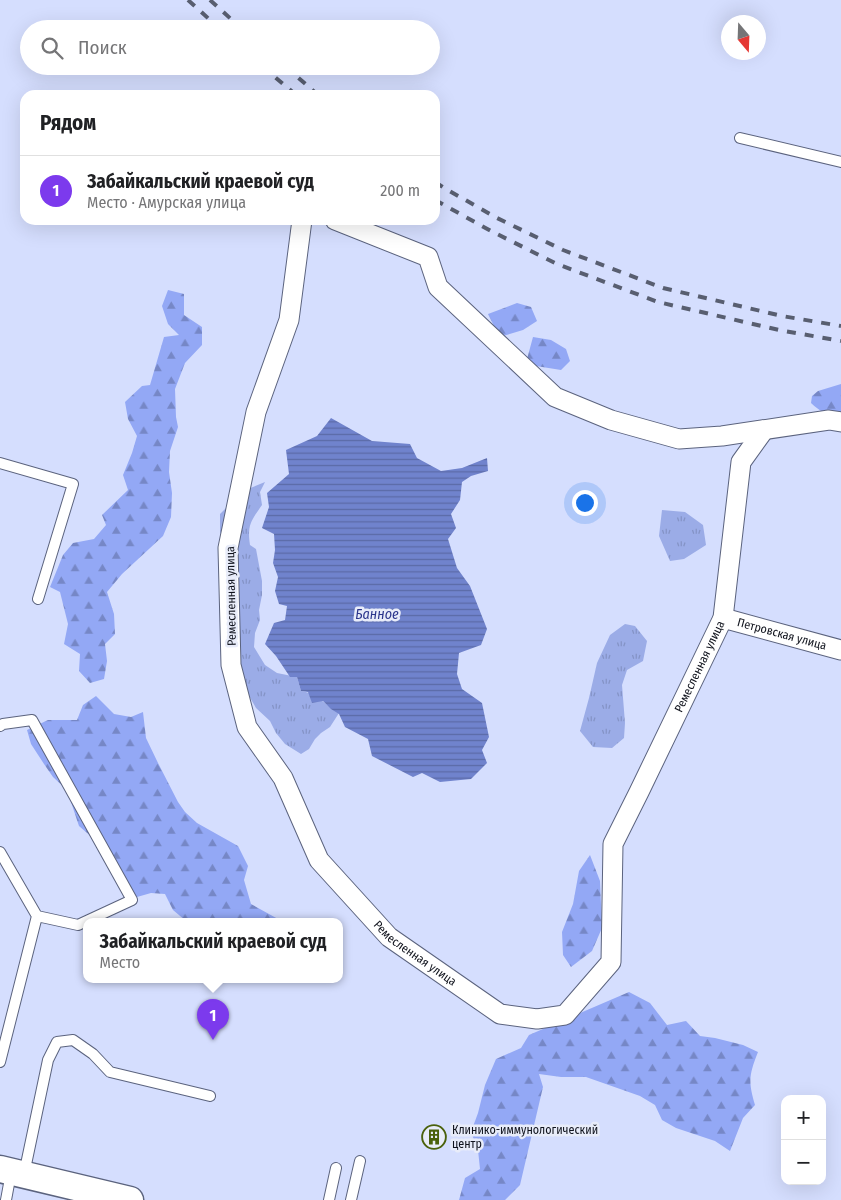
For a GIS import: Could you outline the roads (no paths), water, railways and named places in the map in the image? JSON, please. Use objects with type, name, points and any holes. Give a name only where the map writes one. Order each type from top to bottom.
[{"type":"main road","points":[[12,1172],[130,1200]]},
{"type":"street","name":"Ремесленная улица","points":[[301,225],[288,320],[256,412],[228,548],[232,664],[247,727],[283,778],[319,860],[389,937],[500,1014],[537,1019],[565,1015],[611,962],[613,844],[723,618],[741,462],[764,430]]},
{"type":"street","points":[[347,225],[428,257],[438,287],[554,397],[611,420],[679,439],[722,436],[829,420],[841,422]]},
{"type":"street","name":"Петровская улица","points":[[723,618],[841,650]]},
{"type":"lane","points":[[740,138],[841,162]]},
{"type":"lane","points":[[0,463],[73,484],[38,599]]},
{"type":"lane","points":[[0,726],[32,720],[132,900],[93,918]]},
{"type":"lane","points":[[0,852],[38,916],[78,925],[83,923]]},
{"type":"lane","points":[[0,1062],[2,1042],[38,916]]},
{"type":"lane","points":[[6,1200],[12,1172],[48,1060],[57,1042],[73,1040],[93,1054],[110,1072],[210,1096]]},
{"type":"lane","points":[[351,1200],[360,1161]]},
{"type":"lane","points":[[330,1200],[336,1168]]},
{"type":"water","name":"Банное","points":[[331,418],[372,441],[410,444],[417,458],[441,471],[462,468],[487,458],[488,471],[471,476],[462,482],[460,500],[451,514],[456,528],[448,539],[457,568],[470,586],[487,629],[481,645],[459,653],[457,674],[462,689],[482,703],[489,737],[482,750],[487,763],[471,779],[440,782],[422,773],[413,777],[372,756],[368,739],[345,727],[339,714],[323,701],[312,703],[308,692],[301,691],[297,677],[290,677],[276,656],[265,644],[274,623],[285,620],[287,606],[279,604],[275,591],[278,577],[273,563],[275,550],[274,534],[262,528],[269,507],[267,493],[289,474],[286,450],[317,436]]},
{"type":"railway","points":[[188,0],[210,20]]},
{"type":"railway","points":[[210,0],[232,20]]},
{"type":"railway","points":[[273,75],[290,90]]},
{"type":"railway","points":[[295,75],[312,90]]},
{"type":"railway","points":[[440,185],[497,218],[563,250],[663,288],[782,316],[841,326]]},
{"type":"railway","points":[[440,203],[557,264],[658,302],[779,330],[841,341]]},
{"type":"place","name":"Забайкальский краевой суд","points":[[213,1040]]},
{"type":"place","name":"Клинико-иммунологический центр","points":[[434,1137]]}]
